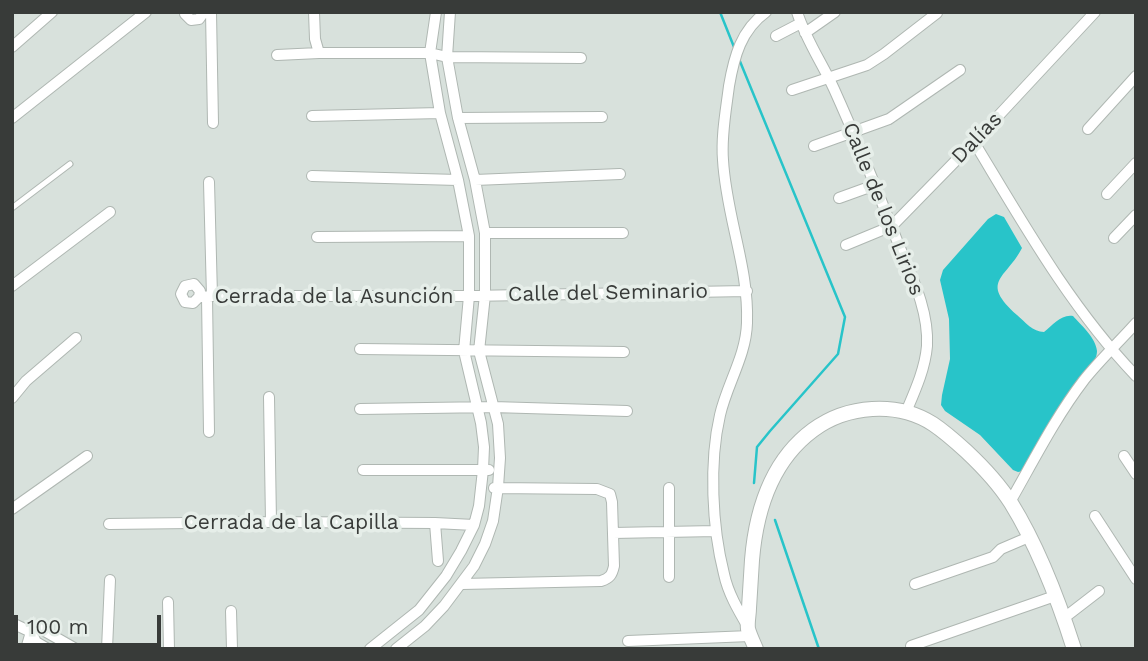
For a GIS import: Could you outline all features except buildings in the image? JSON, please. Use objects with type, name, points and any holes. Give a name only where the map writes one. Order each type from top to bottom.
[{"type":"street","points":[[12,47],[52,12]]},
{"type":"street","points":[[12,117],[146,12]]},
{"type":"street","points":[[185,12],[191,20],[199,19],[204,12]]},
{"type":"street","points":[[212,12],[213,123]]},
{"type":"street","points":[[314,12],[315,39],[319,53]]},
{"type":"street","points":[[370,649],[419,610],[432,596],[461,551],[474,525],[483,470],[481,423],[464,351],[469,296],[469,236],[458,180],[440,113],[430,53],[436,12]]},
{"type":"street","points":[[397,649],[444,606],[474,566],[493,522],[498,487],[498,424],[479,351],[485,295],[485,233],[475,180],[458,118],[447,57],[450,12]]},
{"type":"street","points":[[750,640],[724,575],[716,531],[715,446],[721,413],[740,358],[747,327],[747,291],[726,191],[722,158],[731,72],[738,47],[748,27],[766,12]]},
{"type":"street","points":[[776,36],[801,23],[835,12]]},
{"type":"street","name":"Dalías","points":[[846,245],[891,226],[1096,12]]},
{"type":"street","points":[[793,90],[867,65],[937,13]]},
{"type":"street","name":"Calle de los Lirios","points":[[801,23],[854,132],[924,315],[927,345],[919,383],[906,412]]},
{"type":"street","points":[[277,55],[430,53],[447,57],[581,58]]},
{"type":"street","points":[[814,146],[889,118],[960,70]]},
{"type":"street","points":[[1088,129],[1136,76]]},
{"type":"street","points":[[312,116],[440,113]]},
{"type":"street","points":[[458,118],[602,117]]},
{"type":"street","points":[[974,142],[1053,270],[1111,350],[1136,376]]},
{"type":"street","points":[[1107,194],[1136,163]]},
{"type":"street","points":[[475,180],[620,174]]},
{"type":"street","points":[[312,176],[458,180]]},
{"type":"street","points":[[208,182],[206,297],[209,432]]},
{"type":"street","points":[[839,198],[875,185]]},
{"type":"street","points":[[12,286],[110,212]]},
{"type":"street","points":[[1114,238],[1136,215]]},
{"type":"street","points":[[485,233],[623,233]]},
{"type":"street","points":[[317,237],[469,236]]},
{"type":"street","name":"Calle del Seminario","points":[[469,296],[747,291]]},
{"type":"street","name":"Cerrada de la Asunción","points":[[206,297],[469,296]]},
{"type":"street","points":[[1010,502],[1065,407],[1086,378],[1136,323]]},
{"type":"street","points":[[12,398],[26,381],[76,338]]},
{"type":"street","points":[[360,349],[624,352]]},
{"type":"street","points":[[269,397],[271,522]]},
{"type":"street","points":[[360,410],[493,407],[627,411]]},
{"type":"street","points":[[750,640],[754,541],[758,517],[776,471],[804,437],[823,423],[853,412],[878,408],[906,412],[931,423],[979,463],[1010,502],[1029,537],[1064,618],[1074,649]]},
{"type":"street","points":[[12,509],[87,456]]},
{"type":"street","points":[[1124,456],[1136,474]]},
{"type":"street","points":[[363,470],[499,470]]},
{"type":"street","points":[[463,583],[601,581],[612,574],[614,566],[610,494],[597,489],[481,488]]},
{"type":"street","points":[[669,488],[669,577]]},
{"type":"street","points":[[1095,516],[1136,579]]},
{"type":"street","name":"Cerrada de la Capilla","points":[[109,524],[271,522],[474,525]]},
{"type":"street","points":[[435,523],[438,561]]},
{"type":"street","points":[[613,533],[716,531]]},
{"type":"street","points":[[915,584],[993,557],[1001,549],[1029,537]]},
{"type":"street","points":[[107,649],[110,580]]},
{"type":"street","points":[[1064,618],[1099,591]]},
{"type":"street","points":[[911,646],[1055,596]]},
{"type":"street","points":[[168,602],[169,649]]},
{"type":"street","points":[[231,611],[232,649]]},
{"type":"street","points":[[12,623],[31,632],[36,642],[48,649]]},
{"type":"street","points":[[31,632],[41,629],[76,649]]},
{"type":"street","points":[[26,649],[31,632]]},
{"type":"street","points":[[628,641],[750,640]]},
{"type":"lane","points":[[12,208],[70,164]]},
{"type":"water","points":[[996,214],[1004,217],[1022,248],[999,280],[1000,295],[1006,304],[1029,326],[1040,332],[1044,332],[1061,318],[1073,316],[1091,337],[1097,351],[1093,364],[1054,415],[1023,471],[1018,472],[980,435],[945,411],[941,405],[950,359],[949,319],[940,280],[943,270],[988,219]]},
{"type":"waterway","points":[[720,12],[734,47]]},
{"type":"waterway","points":[[739,59],[845,317],[838,354],[757,447],[754,483]]},
{"type":"waterway","points":[[775,520],[819,649]]}]
